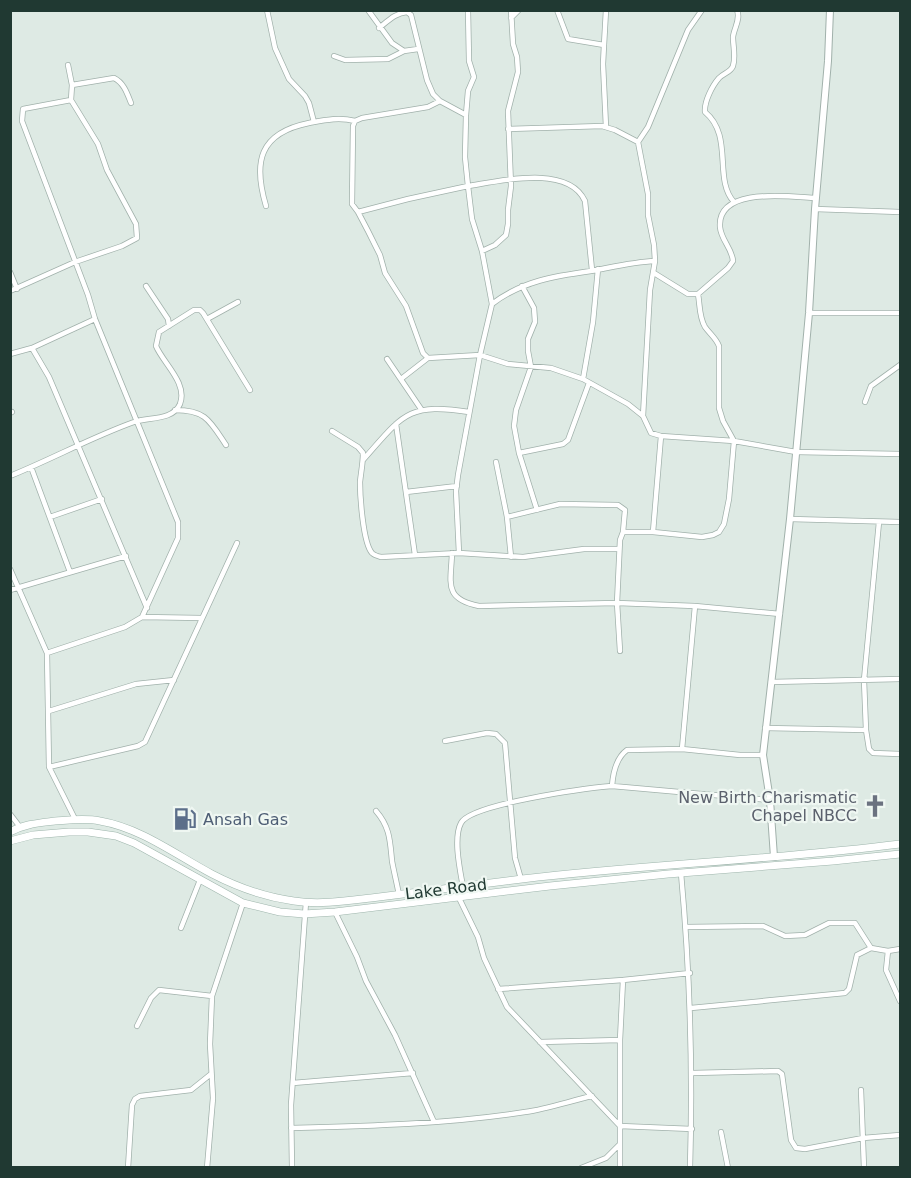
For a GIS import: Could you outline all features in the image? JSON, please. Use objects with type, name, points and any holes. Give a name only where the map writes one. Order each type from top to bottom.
[{"type":"main road","name":"Lake Road","points":[[10,832],[36,823],[75,819],[99,821],[139,833],[213,874],[242,887],[272,898],[306,902],[332,902],[521,879],[900,844]]},
{"type":"main road","name":"Lake Road","points":[[10,841],[33,835],[69,832],[116,836],[134,843],[243,903],[280,912],[304,914],[681,873],[900,854]]},
{"type":"street","points":[[267,10],[275,48],[289,79],[309,103],[314,122]]},
{"type":"street","points":[[368,10],[392,43],[404,51]]},
{"type":"street","points":[[459,553],[457,486],[469,412],[492,304],[482,251],[472,219],[465,157],[465,115],[468,91],[474,77],[469,61],[468,10]]},
{"type":"street","points":[[482,251],[495,245],[506,235],[510,180],[508,129],[510,102],[518,72],[513,44],[511,10]]},
{"type":"street","points":[[511,18],[519,10]]},
{"type":"street","points":[[559,10],[568,39],[604,45]]},
{"type":"street","points":[[606,10],[603,64],[606,127]]},
{"type":"street","points":[[643,416],[648,318],[655,261],[648,214],[648,194],[638,142],[648,128],[688,30],[702,10]]},
{"type":"street","points":[[734,202],[726,188],[723,153],[717,125],[705,109],[706,99],[717,80],[732,69],[734,64],[734,35],[739,16],[736,10]]},
{"type":"street","points":[[774,857],[770,800],[763,754],[790,519],[809,313],[814,209],[828,61],[830,10]]},
{"type":"street","points":[[379,28],[393,16],[407,12],[414,21],[418,49],[430,88],[440,101],[465,115]]},
{"type":"street","points":[[334,56],[345,60],[388,59],[404,51],[418,49]]},
{"type":"street","points":[[10,291],[137,238],[136,224],[107,170],[98,144],[70,100],[72,85],[68,65]]},
{"type":"street","points":[[72,85],[114,78],[119,80],[124,87],[131,103]]},
{"type":"street","points":[[46,653],[125,627],[142,616],[178,538],[179,530],[178,522],[95,319],[27,138],[22,116],[23,110],[70,100]]},
{"type":"street","points":[[266,206],[260,187],[263,152],[267,144],[281,132],[333,118],[355,121],[428,107],[440,101]]},
{"type":"street","points":[[355,121],[353,126],[352,204],[380,255],[385,273],[406,306],[423,353],[428,358]]},
{"type":"street","points":[[508,129],[606,127],[638,142]]},
{"type":"street","points":[[358,212],[468,186],[549,177],[569,183],[582,194],[585,201],[592,270]]},
{"type":"street","points":[[654,273],[688,294],[698,294],[733,261],[733,255],[722,237],[720,225],[724,213],[734,202],[748,197],[815,198]]},
{"type":"street","points":[[814,209],[900,212]]},
{"type":"street","points":[[492,304],[509,292],[552,276],[633,262],[655,261]]},
{"type":"street","points":[[583,379],[593,322],[598,269]]},
{"type":"street","points":[[10,272],[17,289]]},
{"type":"street","points":[[146,286],[168,319],[169,326]]},
{"type":"street","points":[[522,286],[534,308],[535,322],[528,339],[531,367],[516,410],[514,426],[519,453],[537,510]]},
{"type":"street","points":[[623,532],[653,532],[702,537],[719,532],[723,524],[729,499],[734,441],[719,408],[719,346],[717,339],[701,320],[698,294]]},
{"type":"street","points":[[207,319],[238,302]]},
{"type":"street","points":[[10,476],[136,421],[163,416],[175,410],[180,404],[179,385],[156,346],[159,332],[197,309],[201,310],[207,319],[250,390]]},
{"type":"street","points":[[809,313],[900,313]]},
{"type":"street","points":[[10,354],[32,348],[95,319]]},
{"type":"street","points":[[32,348],[49,377],[147,608]]},
{"type":"street","points":[[401,380],[428,358],[480,355],[508,364],[551,368],[583,379],[628,404],[643,416],[651,433],[661,436],[734,441],[796,452],[900,454]]},
{"type":"street","points":[[387,359],[421,409]]},
{"type":"street","points":[[865,402],[871,386],[900,365]]},
{"type":"street","points":[[519,453],[562,444],[568,440],[589,383]]},
{"type":"street","points":[[363,460],[396,424],[410,413],[421,409],[447,408],[469,412]]},
{"type":"street","points":[[175,410],[190,410],[203,416],[211,422],[226,445]]},
{"type":"street","points":[[396,424],[415,555]]},
{"type":"street","points":[[332,430],[358,447],[363,453],[360,480],[362,509],[371,551],[381,556],[459,553],[511,557],[538,556],[584,549],[619,549]]},
{"type":"street","points":[[653,532],[661,436]]},
{"type":"street","points":[[496,462],[507,517],[511,557]]},
{"type":"street","points":[[31,467],[70,572]]},
{"type":"street","points":[[406,492],[457,486]]},
{"type":"street","points":[[50,517],[102,499]]},
{"type":"street","points":[[507,517],[560,504],[618,505],[625,510],[619,549],[617,603],[620,651]]},
{"type":"street","points":[[790,519],[900,522]]},
{"type":"street","points":[[879,522],[864,680],[866,730],[869,749],[873,753],[900,754]]},
{"type":"street","points":[[49,767],[138,746],[145,742],[237,543]]},
{"type":"street","points":[[452,553],[453,594],[459,601],[478,606],[617,603],[695,606],[780,614]]},
{"type":"street","points":[[10,590],[126,556]]},
{"type":"street","points":[[10,569],[46,653],[49,767],[75,819]]},
{"type":"street","points":[[682,748],[695,606]]},
{"type":"street","points":[[142,616],[201,618]]},
{"type":"street","points":[[771,682],[900,679]]},
{"type":"street","points":[[49,711],[136,684],[174,680]]},
{"type":"street","points":[[765,728],[866,730]]},
{"type":"street","points":[[445,741],[496,734],[505,743],[515,858],[521,879]]},
{"type":"street","points":[[612,786],[621,754],[627,750],[682,748],[740,755],[763,754]]},
{"type":"street","points":[[463,887],[457,834],[461,821],[483,810],[559,792],[612,786],[770,800]]},
{"type":"street","points":[[376,811],[384,820],[391,837],[392,862],[399,895]]},
{"type":"street","points":[[10,814],[20,827]]},
{"type":"street","points":[[681,873],[690,973],[693,1073],[690,1167]]},
{"type":"street","points":[[181,928],[200,880]]},
{"type":"street","points":[[459,898],[507,1007],[620,1126],[692,1129]]},
{"type":"street","points":[[292,1167],[293,1083],[306,902]]},
{"type":"street","points":[[207,1167],[213,1098],[212,996],[243,903]]},
{"type":"street","points":[[334,912],[357,957],[369,987],[395,1035],[434,1122]]},
{"type":"street","points":[[686,927],[763,926],[785,936],[805,935],[830,923],[847,922],[855,923],[871,948]]},
{"type":"street","points":[[691,1008],[845,993],[849,989],[857,955],[871,948],[888,951],[900,950]]},
{"type":"street","points":[[888,951],[886,970],[900,1001]]},
{"type":"street","points":[[498,989],[690,973]]},
{"type":"street","points":[[620,1167],[620,1040],[623,980]]},
{"type":"street","points":[[137,1026],[151,998],[159,990],[212,996]]},
{"type":"street","points":[[540,1042],[620,1040]]},
{"type":"street","points":[[693,1073],[778,1071],[782,1074],[791,1140],[796,1148],[805,1149],[862,1138],[900,1134]]},
{"type":"street","points":[[293,1083],[412,1073]]},
{"type":"street","points":[[128,1167],[132,1105],[135,1099],[140,1096],[191,1090],[211,1074]]},
{"type":"street","points":[[861,1090],[864,1167]]},
{"type":"street","points":[[291,1128],[434,1122],[527,1112],[592,1096]]},
{"type":"street","points":[[721,1132],[728,1167]]},
{"type":"street","points":[[581,1167],[606,1158],[619,1145]]},
{"type":"place","name":"New Birth Charismatic Chapel NBCC","points":[[875,806]]},
{"type":"place","name":"Ansah Gas","points":[[185,819]]}]
